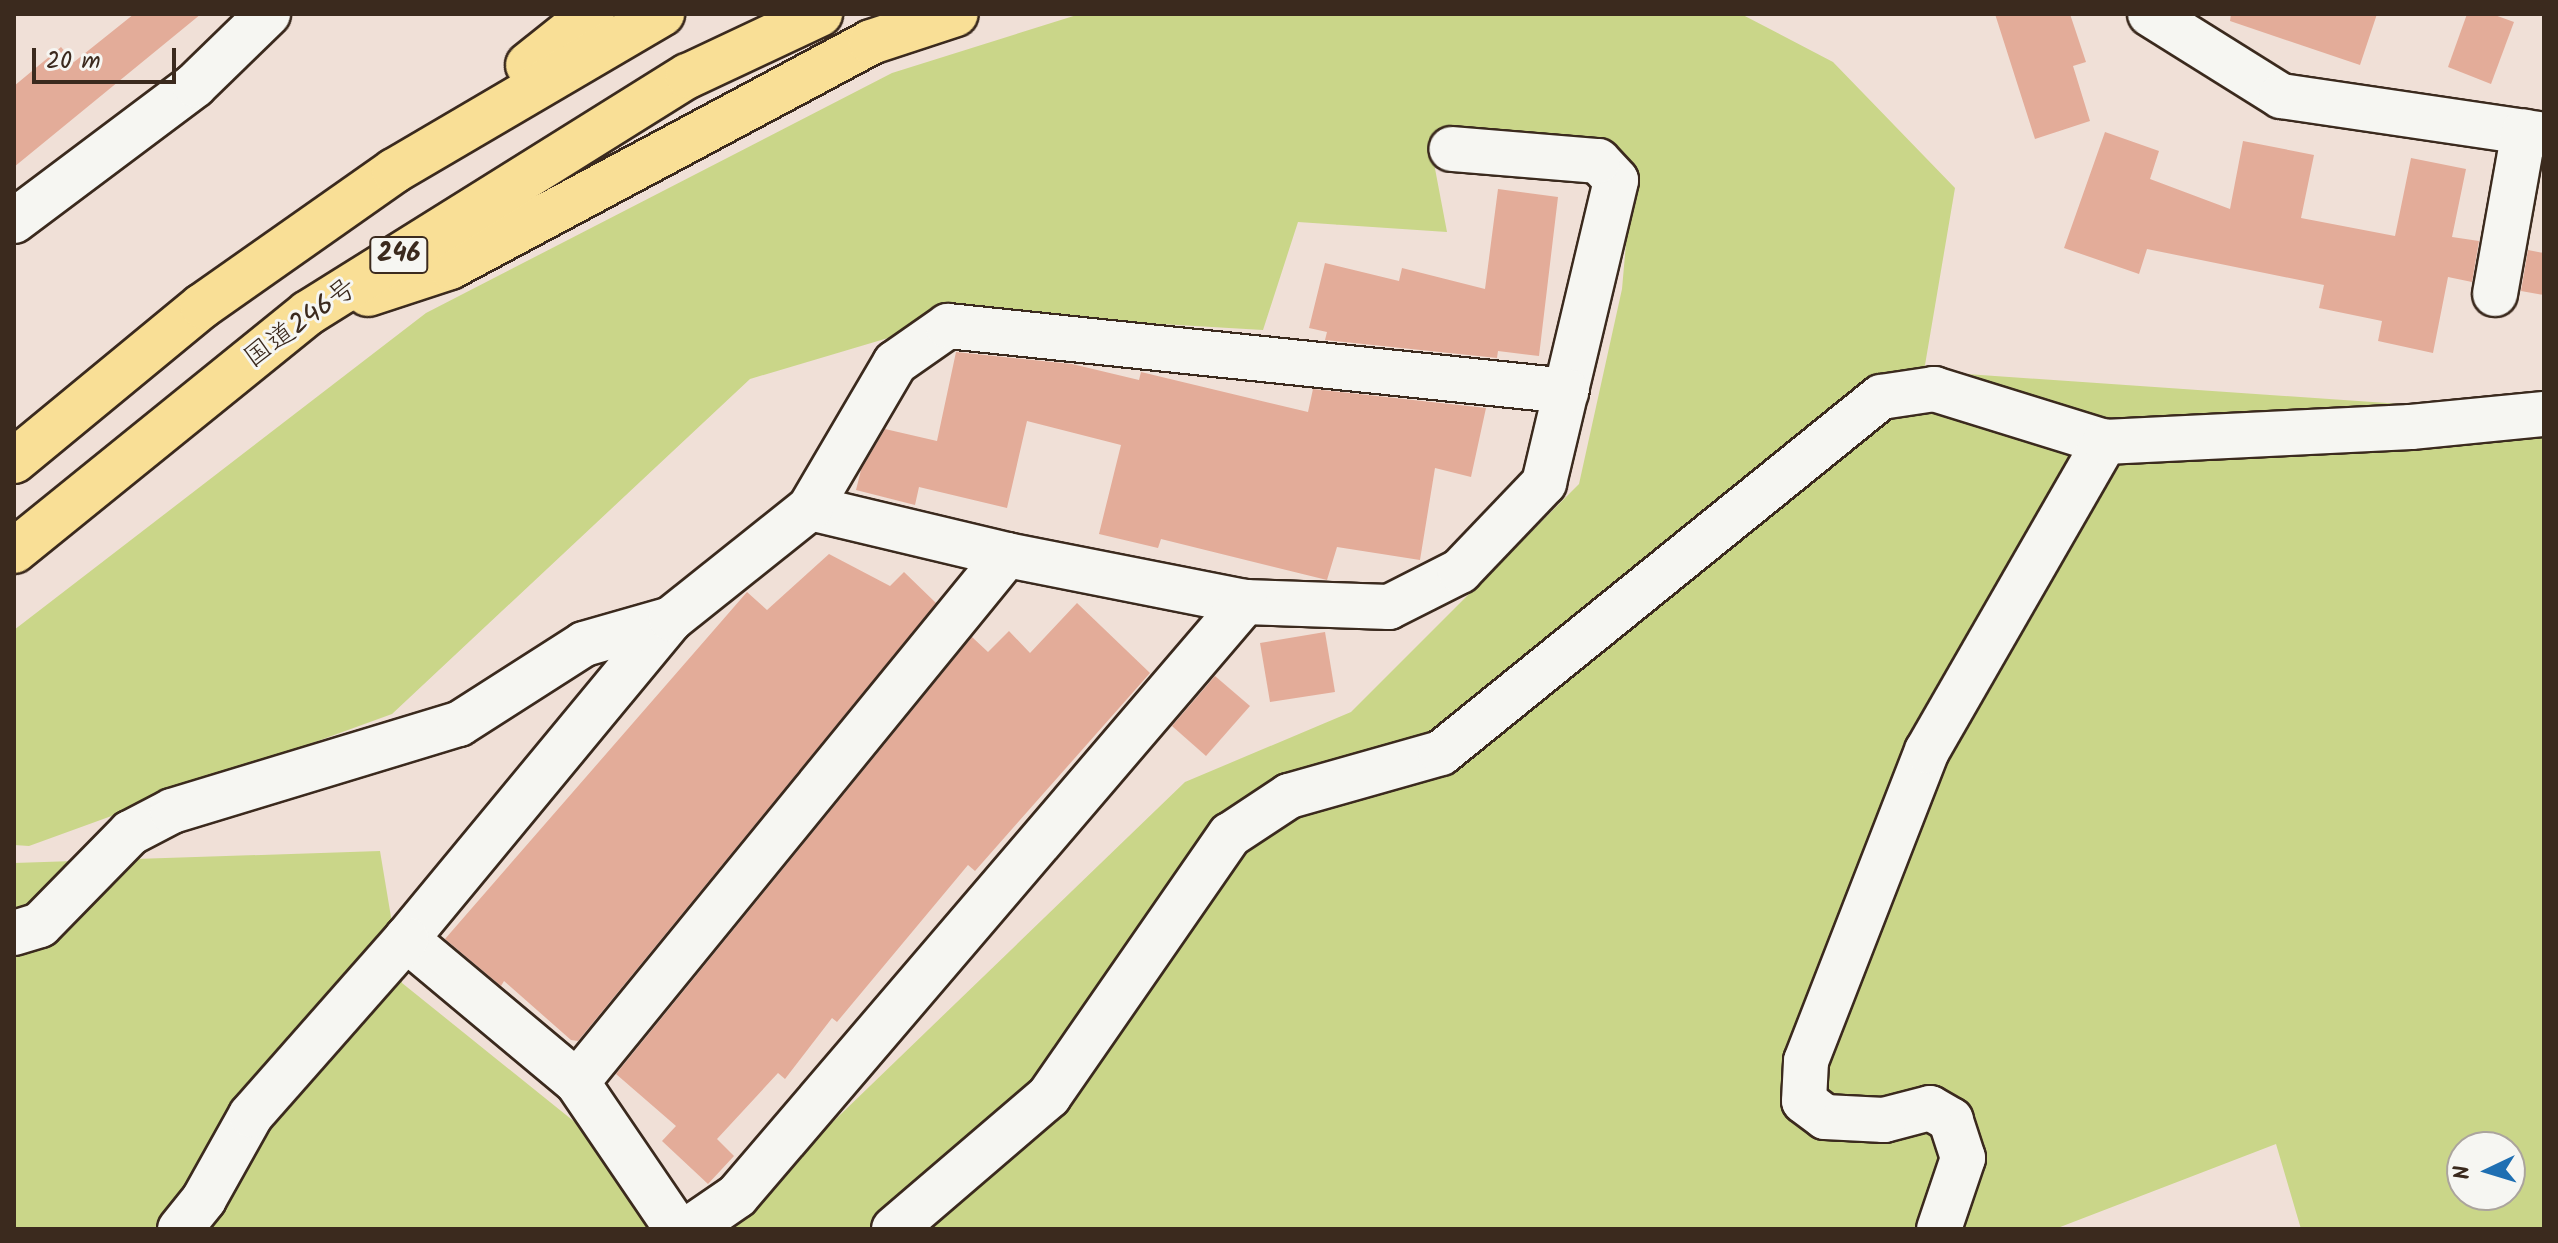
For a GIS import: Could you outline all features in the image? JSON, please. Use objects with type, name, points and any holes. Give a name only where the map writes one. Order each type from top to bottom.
[{"type":"highway","points":[[394,171],[592,14]]},
{"type":"highway","name":"246","points":[[14,461],[202,306],[394,171],[662,14]]},
{"type":"highway","name":"国道246号","points":[[14,551],[315,311],[491,194],[688,76],[820,14]]},
{"type":"highway","points":[[315,311],[450,267],[871,42],[956,14]]},
{"type":"street","points":[[14,221],[195,85],[268,14]]},
{"type":"street","points":[[2150,14],[2281,96],[2534,134],[2495,294]]},
{"type":"street","points":[[810,508],[1007,555],[1245,602],[1389,607],[1460,571],[1544,483],[1616,180],[1598,161],[1451,149]]},
{"type":"street","points":[[180,1229],[204,1199],[251,1115],[406,939],[671,619],[810,508],[895,363],[948,326],[1567,391]]},
{"type":"street","points":[[894,1229],[1049,1096],[1230,835],[1289,796],[1441,753],[1881,397],[1934,389],[2105,442],[2303,434],[2544,414]]},
{"type":"street","points":[[1939,1229],[1963,1158],[1951,1120],[1930,1108],[1884,1120],[1825,1117],[1804,1101],[1806,1061],[1927,751],[2105,442]]},
{"type":"street","points":[[577,1082],[1007,555]]},
{"type":"street","points":[[689,1229],[737,1196],[1245,602]]},
{"type":"street","points":[[14,933],[40,925],[130,833],[172,811],[459,724],[584,644],[671,619]]},
{"type":"street","points":[[406,939],[577,1082],[677,1229]]},
{"type":"green space","points":[[1080,14],[1741,14],[1833,62],[1955,188],[1924,371],[2544,414],[2544,1229],[2301,1229],[2276,1144],[2055,1229],[711,1229],[757,1195],[1185,782],[1351,712],[1579,484],[1622,289],[1633,164],[1433,158],[1447,232],[1298,222],[1263,330],[972,313],[750,379],[392,714],[29,846],[14,845],[14,630],[426,313],[892,73]]},
{"type":"green space","points":[[380,851],[402,983],[576,1123],[649,1229],[14,1229],[14,863]]},
{"type":"building","points":[[134,14],[201,14],[14,167],[14,86],[61,47],[74,62]]},
{"type":"building","points":[[1995,14],[2070,14],[2086,62],[2073,66],[2090,121],[2035,139]]},
{"type":"building","points":[[2231,14],[2377,14],[2360,65],[2230,21]]},
{"type":"building","points":[[2467,14],[2492,14],[2514,22],[2491,84],[2448,67]]},
{"type":"building","points":[[2105,132],[2159,151],[2150,179],[2230,209],[2243,141],[2314,155],[2301,218],[2395,236],[2411,158],[2466,169],[2452,237],[2479,241],[2472,282],[2448,277],[2433,353],[2378,341],[2382,321],[2319,308],[2324,285],[2147,249],[2139,274],[2064,248]]},
{"type":"building","points":[[1498,189],[1558,197],[1539,356],[1498,351],[1497,358],[1325,340],[1327,332],[1309,328],[1325,263],[1399,281],[1402,268],[1485,289]]},
{"type":"building","points":[[2528,250],[2544,253],[2544,295],[2521,291]]},
{"type":"building","points":[[956,352],[1072,364],[1139,380],[1141,372],[1308,412],[1313,389],[1486,408],[1471,477],[1435,468],[1420,560],[1337,547],[1327,580],[1161,539],[1158,548],[1099,534],[1121,445],[1027,421],[1007,508],[919,487],[915,505],[856,490],[861,470],[885,429],[937,441]]},
{"type":"building","points":[[829,554],[890,586],[904,572],[936,603],[578,1041],[571,1040],[504,981],[501,986],[445,939],[747,592],[767,610]]},
{"type":"building","points":[[1077,603],[1150,673],[975,871],[968,865],[837,1022],[832,1018],[785,1079],[778,1073],[717,1139],[734,1156],[708,1184],[662,1141],[676,1126],[616,1074],[972,637],[988,652],[1009,631],[1030,653]]},
{"type":"building","points":[[1325,632],[1335,692],[1270,702],[1260,643]]},
{"type":"building","points":[[1215,676],[1250,706],[1206,756],[1172,726]]}]
